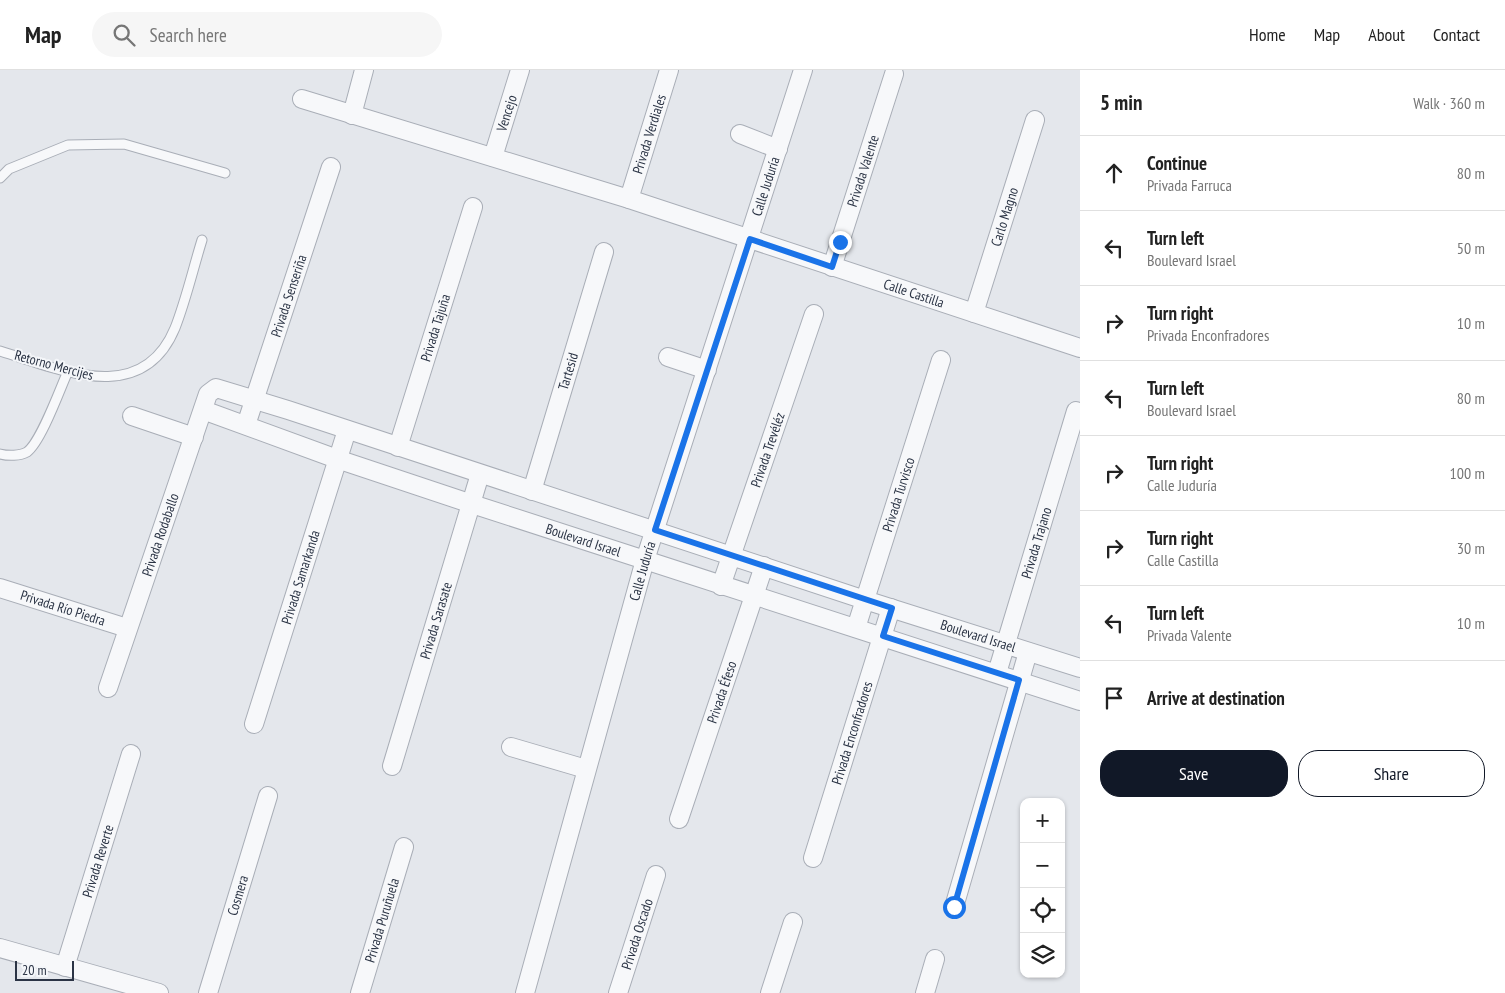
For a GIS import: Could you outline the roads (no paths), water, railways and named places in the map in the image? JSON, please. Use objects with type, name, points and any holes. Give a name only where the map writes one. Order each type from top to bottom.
[{"type":"street","points":[[352,115],[364,70]]},
{"type":"street","name":"Vencejo","points":[[493,157],[520,70]]},
{"type":"street","name":"Privada Verdiales","points":[[629,200],[669,70]]},
{"type":"street","name":"Calle Juduría","points":[[525,993],[645,560],[803,70]]},
{"type":"street","name":"Privada Valente","points":[[832,267],[894,74]]},
{"type":"street","name":"Calle Castilla","points":[[302,99],[629,200],[1080,348]]},
{"type":"street","name":"Carlo Magno","points":[[974,313],[1035,120]]},
{"type":"street","points":[[740,134],[778,149]]},
{"type":"street","name":"Privada Senseriña","points":[[246,425],[331,167]]},
{"type":"street","name":"Privada Tajuña","points":[[398,447],[473,208]]},
{"type":"street","name":"Tartesid","points":[[532,491],[604,252]]},
{"type":"street","name":"Privada Trevéléz","points":[[721,586],[814,314]]},
{"type":"street","points":[[668,357],[707,370]]},
{"type":"street","name":"Privada Turvisco","points":[[856,628],[942,360]]},
{"type":"street","name":"Privada Rodaballo","points":[[108,688],[208,394],[216,388],[221,389]]},
{"type":"street","name":"Boulevard Israel","points":[[221,389],[865,600],[1080,668]]},
{"type":"street","name":"Boulevard Israel","points":[[203,410],[338,459],[472,504],[1080,701]]},
{"type":"street","name":"Privada Trajano","points":[[997,673],[1076,411]]},
{"type":"street","points":[[132,416],[194,437]]},
{"type":"street","name":"Privada Samarkanda","points":[[254,724],[347,430]]},
{"type":"street","name":"Privada Sarasate","points":[[392,766],[480,474]]},
{"type":"street","name":"Privada Éfeso","points":[[679,818],[764,566]]},
{"type":"street","name":"Privada Río Piedra","points":[[0,588],[127,628]]},
{"type":"street","name":"Privada Enconfradores","points":[[813,858],[892,608]]},
{"type":"street","points":[[954,907],[1028,652]]},
{"type":"street","points":[[511,747],[586,769]]},
{"type":"street","name":"Privada Reverte","points":[[65,967],[131,754]]},
{"type":"street","name":"Cosmera","points":[[208,993],[268,796]]},
{"type":"street","name":"Privada Puruñuela","points":[[360,993],[404,847]]},
{"type":"street","name":"Privada Oscado","points":[[618,993],[656,875]]},
{"type":"street","points":[[770,993],[793,922]]},
{"type":"street","points":[[0,948],[159,993]]},
{"type":"street","points":[[924,993],[935,959]]},
{"type":"lane","points":[[0,178],[9,169],[68,145],[124,144],[225,173]]},
{"type":"lane","name":"Retorno Mercijes","points":[[0,351],[68,371],[99,377],[121,377],[136,371],[155,358],[174,330],[202,240]]},
{"type":"lane","points":[[0,454],[14,456],[26,452],[36,443],[68,371]]}]
